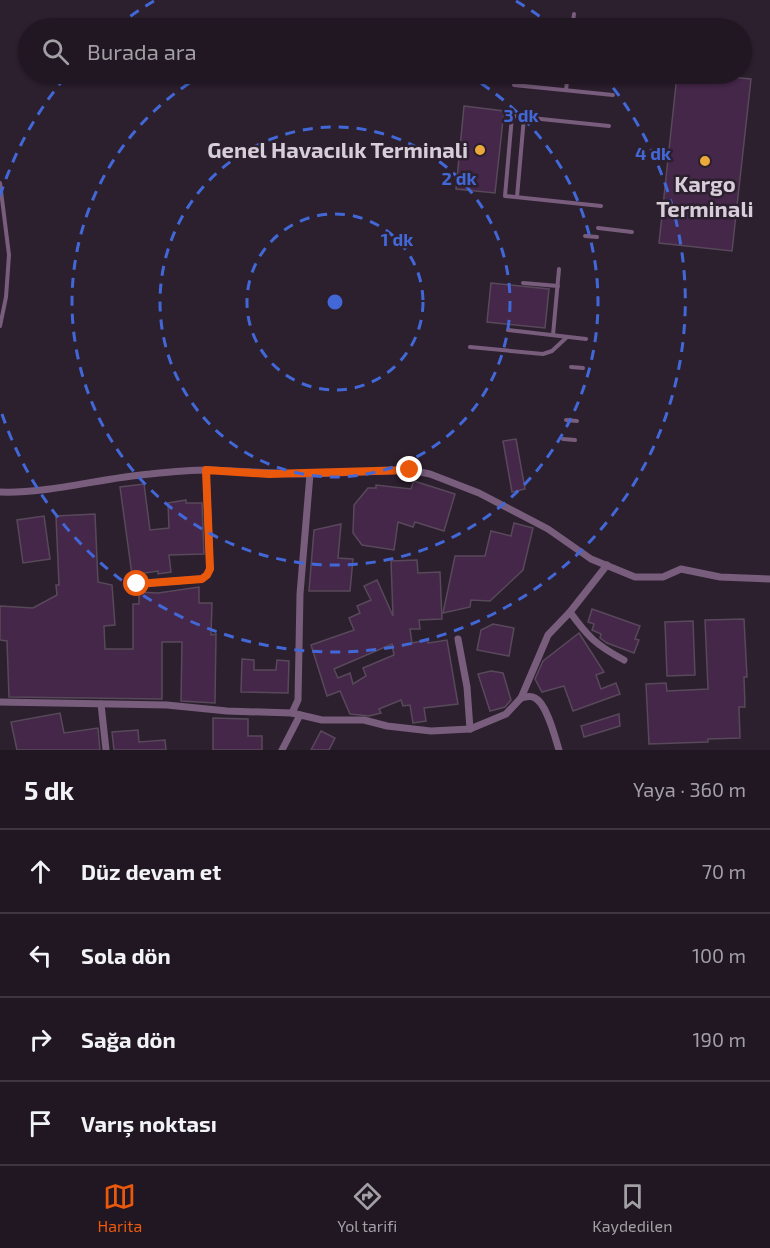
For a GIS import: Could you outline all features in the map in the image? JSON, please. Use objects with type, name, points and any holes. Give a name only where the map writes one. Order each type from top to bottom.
[{"type":"street","points":[[137,584],[202,579],[207,575],[210,569],[206,470]]},
{"type":"street","points":[[0,492],[21,493],[92,481],[206,470],[269,474],[410,470],[430,474],[479,493],[548,529],[591,559],[625,574],[645,578],[663,577],[681,569],[720,578],[770,579]]},
{"type":"street","points":[[292,713],[298,700],[300,594],[310,474]]},
{"type":"street","points":[[0,702],[167,705],[227,711],[292,713],[322,720],[364,720],[387,726],[431,731],[470,729],[506,714],[521,698],[548,635],[608,565]]},
{"type":"street","points":[[570,612],[588,637],[603,649],[624,660]]},
{"type":"street","points":[[458,639],[467,687],[470,729]]},
{"type":"street","points":[[521,698],[529,696],[537,698],[544,707],[560,750]]},
{"type":"street","points":[[100,704],[106,750]]},
{"type":"street","points":[[282,750],[300,715]]},
{"type":"lane","points":[[573,18],[574,14]]},
{"type":"lane","points":[[566,90],[567,84]]},
{"type":"lane","points":[[514,85],[613,95]]},
{"type":"lane","points":[[601,206],[505,196],[512,116],[609,126]]},
{"type":"lane","points":[[517,198],[524,117]]},
{"type":"lane","points":[[0,183],[9,255],[6,297],[0,326]]},
{"type":"lane","points":[[598,228],[632,232]]},
{"type":"lane","points":[[585,236],[597,237]]},
{"type":"lane","points":[[553,335],[560,269]]},
{"type":"lane","points":[[523,283],[558,286]]},
{"type":"lane","points":[[508,330],[586,339]]},
{"type":"lane","points":[[470,346],[543,354],[552,351],[567,337]]},
{"type":"lane","points":[[571,367],[583,368]]},
{"type":"lane","points":[[566,420],[577,421]]},
{"type":"lane","points":[[563,439],[575,440]]},
{"type":"building","name":"Kargo Terminali","points":[[676,84],[750,84],[732,251],[659,243]]},
{"type":"building","name":"Genel Havacılık Terminali","points":[[464,106],[504,111],[495,193],[456,189]]},
{"type":"building","points":[[491,283],[549,289],[545,328],[487,322]]},
{"type":"building","points":[[516,439],[525,489],[512,492],[503,441]]},
{"type":"building","points":[[414,481],[455,494],[444,531],[415,522],[413,527],[398,522],[394,550],[362,545],[353,533],[354,505],[368,488],[376,488],[376,485],[411,489]]},
{"type":"building","points":[[144,484],[150,530],[169,528],[168,503],[186,500],[186,503],[202,503],[204,554],[169,555],[171,572],[158,574],[158,571],[132,575],[120,487]]},
{"type":"building","points":[[95,514],[98,582],[112,585],[115,625],[104,626],[105,649],[133,649],[133,604],[139,604],[139,592],[158,593],[199,587],[199,603],[212,603],[211,635],[216,634],[215,703],[181,701],[182,642],[162,642],[162,699],[9,697],[7,641],[0,640],[0,606],[33,608],[57,595],[56,585],[59,585],[56,516]]},
{"type":"building","points":[[44,516],[50,559],[23,563],[17,520]]},
{"type":"building","points":[[514,523],[533,528],[523,570],[490,601],[471,600],[470,607],[443,613],[455,556],[485,556],[491,531],[511,536]]},
{"type":"building","points":[[341,524],[338,558],[353,559],[350,591],[309,591],[314,530]]},
{"type":"building","points":[[417,560],[418,573],[440,572],[442,619],[419,620],[420,629],[410,629],[412,643],[447,640],[458,704],[424,708],[426,721],[413,723],[410,705],[403,706],[401,700],[379,709],[381,713],[369,716],[350,714],[340,691],[327,696],[311,645],[354,630],[349,618],[360,613],[357,606],[371,600],[364,586],[377,580],[393,616],[391,561]],"holes":[[[392,644],[394,655],[363,668],[366,676],[353,684],[350,673],[338,678],[334,669]]]},
{"type":"building","points":[[592,609],[640,626],[635,639],[639,640],[634,653],[607,643],[600,638],[601,634],[592,630],[594,624],[588,622]]},
{"type":"building","points":[[744,619],[747,677],[744,677],[745,707],[739,707],[740,738],[708,739],[708,742],[649,744],[646,684],[666,683],[667,691],[708,689],[705,620]]},
{"type":"building","points":[[693,621],[695,675],[667,676],[665,622]]},
{"type":"building","points":[[493,624],[514,628],[509,656],[477,650],[481,630]]},
{"type":"building","points":[[579,633],[604,672],[596,675],[601,689],[616,683],[620,694],[573,711],[564,686],[542,692],[535,679],[543,661]]},
{"type":"building","points":[[242,659],[254,660],[254,670],[276,670],[277,660],[289,661],[288,693],[241,692]]},
{"type":"building","points":[[491,671],[503,673],[511,700],[505,707],[490,711],[478,674]]},
{"type":"building","points":[[60,713],[64,733],[98,728],[100,750],[17,750],[11,722]]},
{"type":"building","points":[[619,714],[620,726],[584,737],[581,726]]},
{"type":"building","points":[[213,718],[248,719],[248,736],[262,736],[262,750],[213,750]]},
{"type":"building","points":[[138,730],[139,742],[165,740],[166,750],[114,750],[112,732]]},
{"type":"building","points":[[321,731],[335,738],[329,750],[311,750]]},
{"type":"place","name":"Genel Havacılık Terminali","points":[[480,150]]},
{"type":"place","name":"Kargo Terminali","points":[[705,161]]},
{"type":"route","points":[[137,584],[202,579],[207,575],[210,569],[206,470],[269,474],[410,470]]}]
